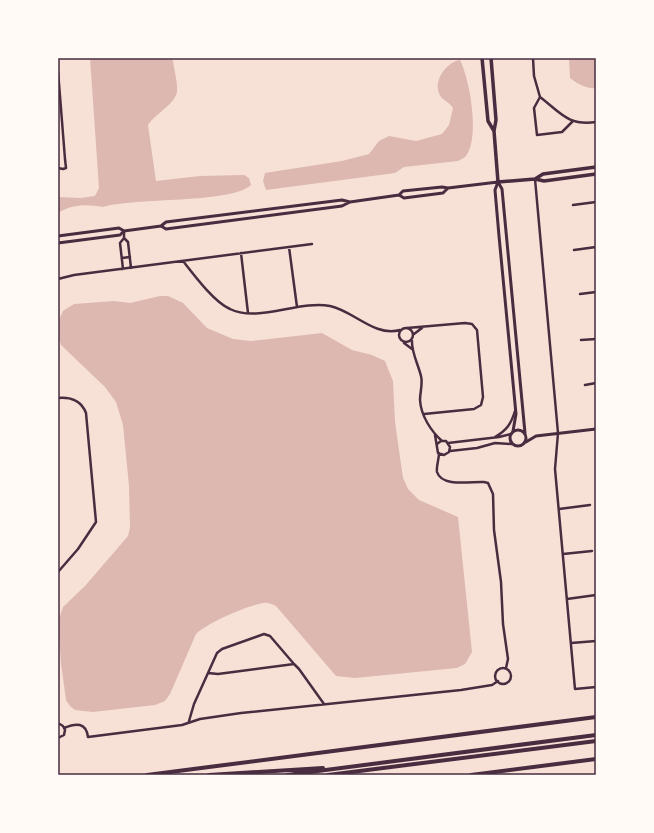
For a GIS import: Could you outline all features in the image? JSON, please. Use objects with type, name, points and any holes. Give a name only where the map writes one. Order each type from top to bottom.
[{"type":"highway","points":[[147,775],[596,717]]},
{"type":"highway","points":[[287,775],[596,735]]},
{"type":"highway","points":[[328,775],[596,741]]},
{"type":"highway","points":[[471,775],[596,759]]},
{"type":"highway","points":[[209,775],[353,766]]},
{"type":"main road","points":[[482,58],[488,121],[494,131]]},
{"type":"main road","points":[[491,58],[496,120],[494,131],[498,182],[535,178],[543,174],[596,167]]},
{"type":"main road","points":[[535,178],[544,181],[596,174]]},
{"type":"street","points":[[533,58],[534,76],[540,97],[572,122],[582,124],[596,122]]},
{"type":"street","points":[[58,71],[59,108],[65,159],[67,163],[66,168],[58,168]]},
{"type":"street","points":[[540,97],[534,108],[537,135],[562,132],[572,122]]},
{"type":"street","points":[[535,178],[558,433],[555,469],[575,689],[596,687]]},
{"type":"street","points":[[161,226],[166,229],[342,206],[350,202],[399,195],[403,192],[442,186],[448,188],[498,182]]},
{"type":"street","points":[[498,182],[496,190],[497,214],[516,419],[510,440],[512,444]]},
{"type":"street","points":[[498,182],[502,192],[526,442]]},
{"type":"street","points":[[399,195],[404,198],[443,193],[448,188]]},
{"type":"street","points":[[58,243],[120,235],[124,231],[161,226],[166,222],[342,200],[350,202]]},
{"type":"street","points":[[573,205],[596,202]]},
{"type":"street","points":[[58,236],[119,228],[124,231]]},
{"type":"street","points":[[123,269],[120,243],[124,238],[124,231]]},
{"type":"street","points":[[124,238],[128,242],[131,268]]},
{"type":"street","points":[[58,279],[74,275],[312,244]]},
{"type":"street","points":[[289,247],[297,307]]},
{"type":"street","points":[[574,250],[596,247]]},
{"type":"street","points":[[241,254],[248,313]]},
{"type":"street","points":[[122,258],[130,257]]},
{"type":"street","points":[[182,261],[223,305],[238,312],[248,313],[297,307],[330,306],[376,328],[391,332],[403,343],[413,349]]},
{"type":"street","points":[[580,294],[596,292]]},
{"type":"street","points":[[391,332],[407,328],[472,324],[477,330],[483,397],[481,405],[474,409],[424,414]]},
{"type":"street","points":[[424,327],[417,330],[413,335],[412,340],[413,349],[418,360],[422,380],[420,403],[437,444],[436,448],[439,462],[438,474],[450,482],[488,483],[493,494],[494,530],[500,568],[503,624],[508,659],[506,668]]},
{"type":"street","points":[[407,328],[411,330],[413,335]]},
{"type":"street","points":[[399,338],[400,330]]},
{"type":"street","points":[[581,340],[596,339]]},
{"type":"street","points":[[403,343],[408,343],[412,340]]},
{"type":"street","points":[[585,385],[596,383]]},
{"type":"street","points":[[58,398],[76,400],[83,406],[86,413],[96,524],[78,549],[58,572]]},
{"type":"street","points":[[494,437],[503,432],[510,425],[515,410]]},
{"type":"street","points":[[434,434],[442,441],[448,442],[494,437],[518,429],[525,434],[536,436],[596,429]]},
{"type":"street","points":[[439,462],[450,450],[477,448],[495,443],[520,446],[536,436]]},
{"type":"street","points":[[437,444],[442,441]]},
{"type":"street","points":[[448,442],[450,450]]},
{"type":"street","points":[[438,453],[445,455]]},
{"type":"street","points":[[559,509],[590,505]]},
{"type":"street","points":[[563,554],[592,551]]},
{"type":"street","points":[[567,598],[596,595]]},
{"type":"street","points":[[189,721],[194,704],[217,653],[222,649],[264,634],[270,636],[299,669],[324,704]]},
{"type":"street","points":[[571,643],[596,641]]},
{"type":"street","points":[[208,673],[218,674],[294,664]]},
{"type":"street","points":[[501,668],[506,668],[511,674],[509,681],[505,684],[498,681],[495,676],[497,671],[501,668]]},
{"type":"street","points":[[64,728],[76,724],[83,726],[86,729],[88,737],[182,725],[189,721],[324,704],[455,691],[492,685],[498,681]]},
{"type":"street","points":[[58,723],[64,728]]},
{"type":"street","points":[[58,738],[64,735],[64,728]]},
{"type":"shaded area","points":[[90,58],[171,58],[173,61],[177,92],[172,101],[148,125],[156,181],[200,176],[244,175],[249,178],[251,185],[240,191],[204,198],[137,202],[103,207],[91,205],[74,206],[58,213],[58,197],[81,198],[95,196],[99,188]]},
{"type":"shaded area","points":[[569,58],[596,58],[596,88],[582,86],[570,78]]},
{"type":"shaded area","points":[[460,60],[464,69],[470,94],[473,123],[470,147],[466,156],[458,161],[404,167],[395,173],[266,190],[263,181],[265,173],[342,161],[369,154],[379,141],[389,136],[416,141],[442,134],[449,125],[453,108],[441,97],[438,91],[439,80],[445,69]]},
{"type":"shaded area","points":[[160,296],[168,296],[183,303],[207,328],[233,339],[251,341],[322,333],[352,350],[372,355],[385,361],[393,381],[395,422],[403,478],[408,489],[419,500],[458,517],[472,652],[465,664],[457,668],[355,678],[336,676],[276,606],[266,603],[257,604],[228,615],[196,634],[170,694],[165,701],[155,705],[93,712],[75,710],[70,706],[66,700],[58,622],[63,607],[85,586],[128,536],[130,528],[129,486],[123,425],[116,402],[105,387],[61,345],[58,334],[58,322],[63,311],[74,304],[114,301],[130,303]]}]
